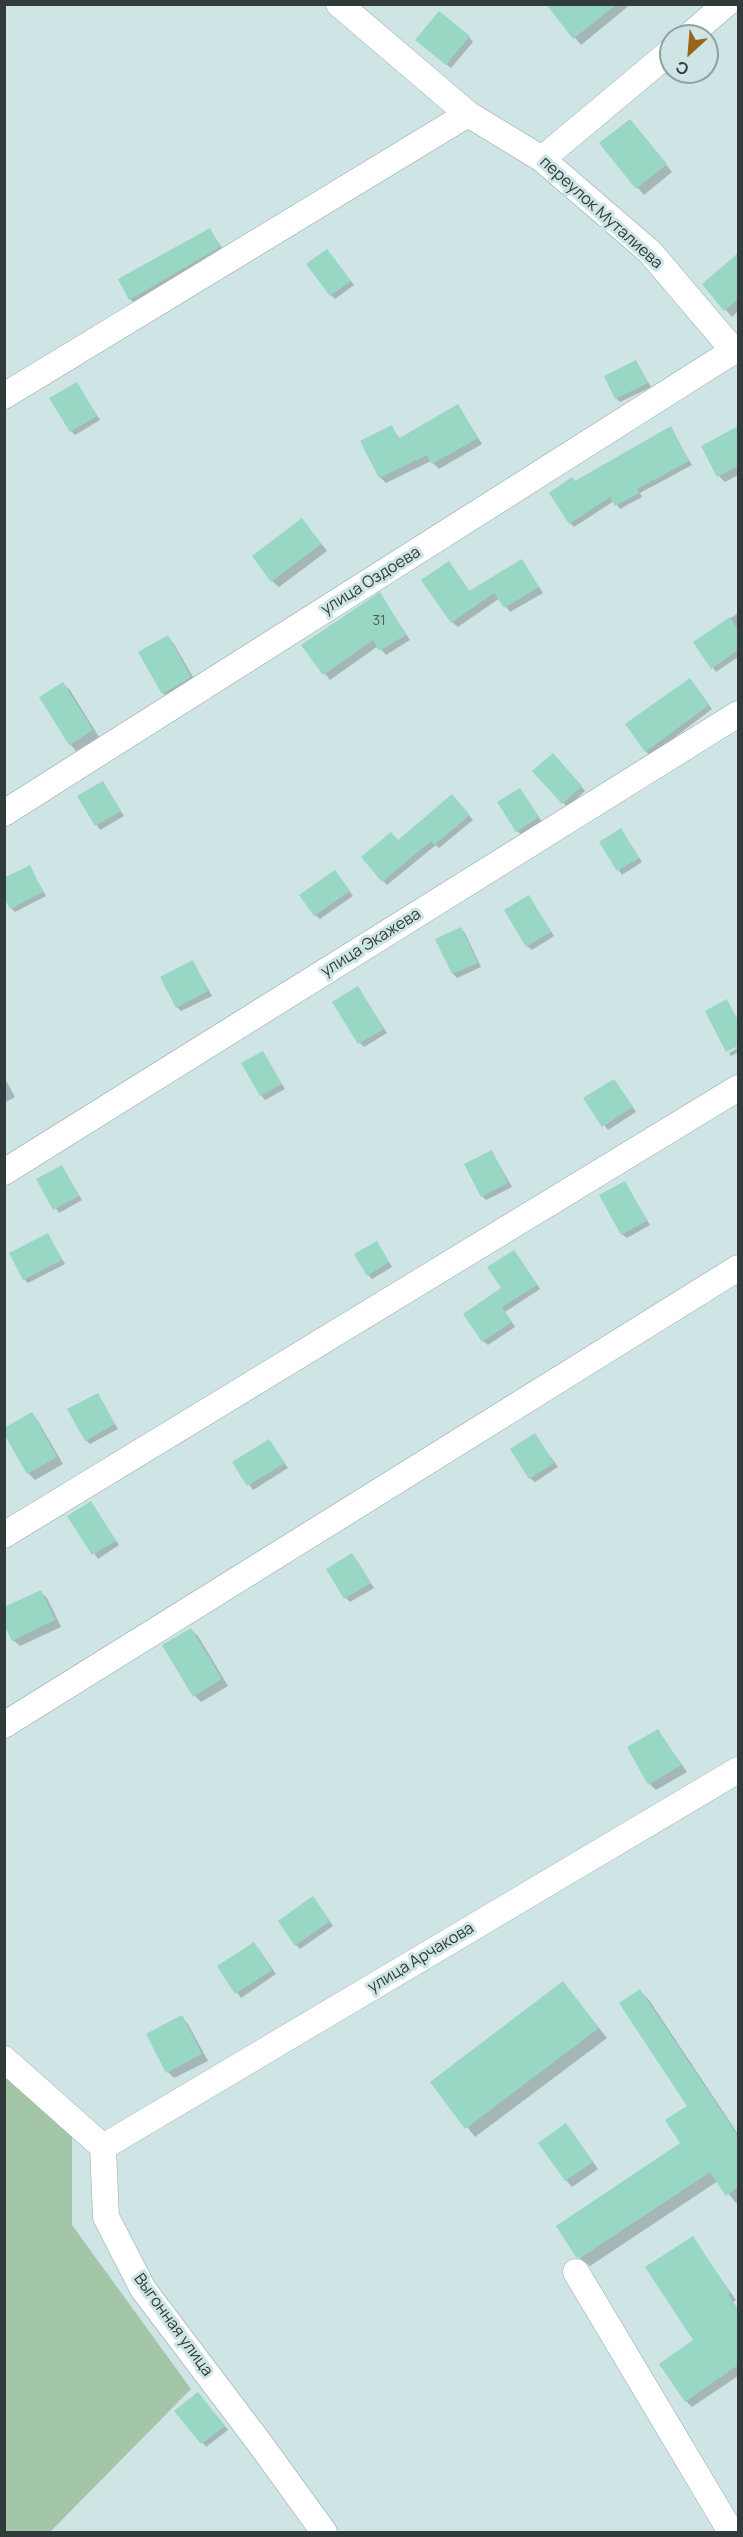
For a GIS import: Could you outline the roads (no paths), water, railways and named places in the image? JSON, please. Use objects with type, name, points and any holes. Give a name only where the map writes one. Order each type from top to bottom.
[{"type":"street","name":"переулок Муталиева","points":[[339,4],[468,114],[542,159],[650,252],[736,349]]},
{"type":"street","points":[[703,24],[726,4]]},
{"type":"street","points":[[542,159],[659,61]]},
{"type":"street","points":[[4,396],[468,114]]},
{"type":"street","name":"улица Оздоева","points":[[4,813],[736,349]]},
{"type":"street","name":"улица Экажева","points":[[4,1172],[738,714]]},
{"type":"street","points":[[4,1535],[738,1088]]},
{"type":"street","points":[[4,1725],[738,1268]]},
{"type":"street","name":"улица Арчакова","points":[[103,2147],[738,1770]]},
{"type":"street","points":[[4,2060],[103,2147]]},
{"type":"street","name":"Выгонная улица","points":[[103,2147],[106,2217],[143,2289],[255,2436],[324,2532]]},
{"type":"street","points":[[576,2272],[731,2532]]}]
